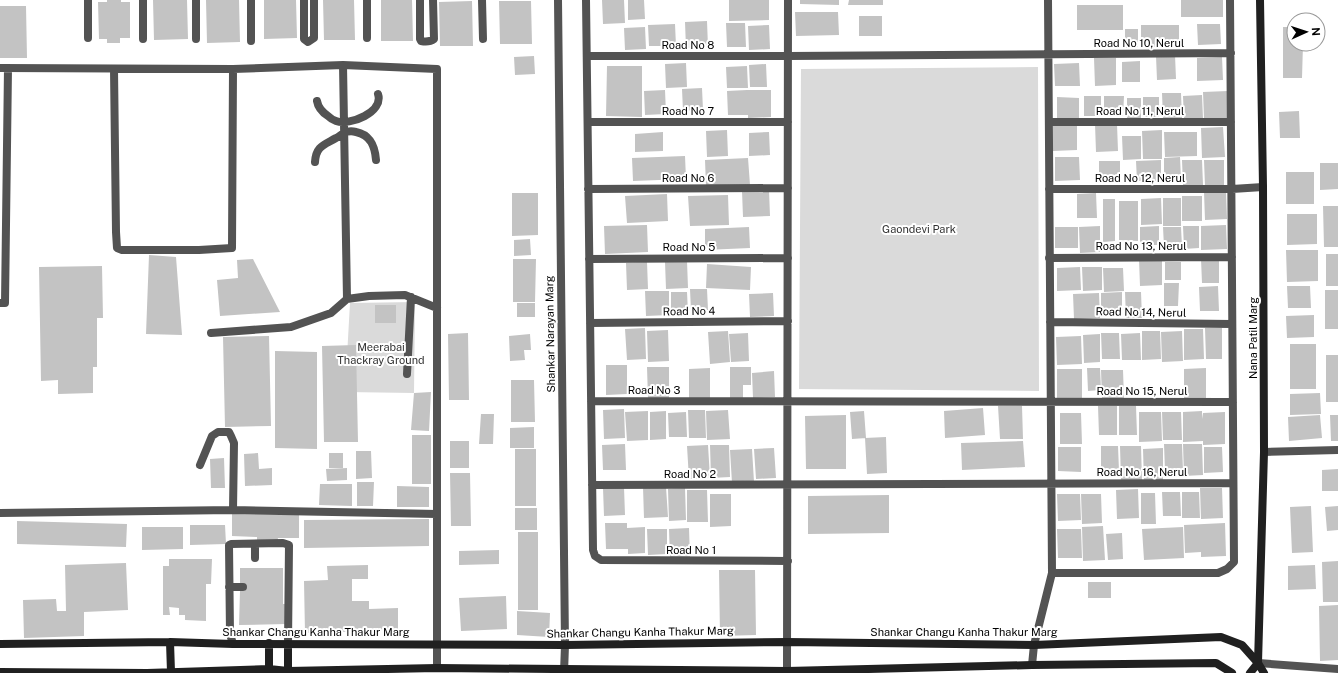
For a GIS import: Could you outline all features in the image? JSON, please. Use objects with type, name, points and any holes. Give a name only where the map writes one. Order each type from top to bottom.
[{"type":"street","points":[[88,0],[88,38]]},
{"type":"street","points":[[143,0],[143,39]]},
{"type":"street","points":[[196,0],[196,39]]},
{"type":"street","points":[[252,0],[252,41]]},
{"type":"street","points":[[304,0],[304,39],[308,42],[314,38],[314,0]]},
{"type":"street","points":[[367,0],[367,38]]},
{"type":"street","points":[[420,0],[420,39],[421,41],[431,42],[434,39],[434,0]]},
{"type":"street","points":[[482,0],[483,39]]},
{"type":"street","name":"Shankar Narayan Marg","points":[[558,0],[565,645],[564,671]]},
{"type":"street","points":[[586,0],[592,485]]},
{"type":"street","points":[[787,671],[788,0]]},
{"type":"street","points":[[1032,665],[1034,645],[1052,573],[1048,0]]},
{"type":"street","points":[[1052,573],[1218,573],[1228,569],[1234,562],[1230,0]]},
{"type":"street","name":"Nana Patil Marg","points":[[1258,663],[1264,452],[1263,187],[1260,0]]},
{"type":"street","name":"Road No 10, Nerul","points":[[788,56],[1231,53]]},
{"type":"street","name":"Road No 8","points":[[587,56],[788,56]]},
{"type":"street","points":[[343,65],[347,299]]},
{"type":"street","points":[[0,303],[5,303],[4,68],[233,69],[343,65],[437,69],[437,668]]},
{"type":"street","points":[[114,69],[117,248],[122,250],[199,250],[232,248],[233,69]]},
{"type":"street","points":[[317,101],[323,112],[335,121],[344,122],[358,120],[372,111],[379,98],[378,94]]},
{"type":"street","name":"Road No 7","points":[[588,122],[788,122]]},
{"type":"street","name":"Road No 11, Nerul","points":[[1049,122],[1231,122]]},
{"type":"street","points":[[315,162],[321,146],[344,133],[350,132],[367,136],[375,151],[376,160]]},
{"type":"street","name":"Road No 12, Nerul","points":[[1049,189],[1232,189],[1263,187]]},
{"type":"street","name":"Road No 6","points":[[588,190],[788,188]]},
{"type":"street","name":"Road No 13, Nerul","points":[[1049,258],[1232,257]]},
{"type":"street","name":"Road No 5","points":[[589,259],[788,258]]},
{"type":"street","points":[[211,333],[290,327],[331,314],[347,299],[369,296],[405,294],[437,308]]},
{"type":"street","points":[[407,374],[411,297]]},
{"type":"street","name":"Road No 4","points":[[590,323],[788,321]]},
{"type":"street","name":"Road No 14, Nerul","points":[[1050,322],[1232,324]]},
{"type":"street","name":"Road No 3","points":[[591,401],[1050,402]]},
{"type":"street","name":"Road No 15, Nerul","points":[[1050,402],[1233,402]]},
{"type":"street","points":[[200,465],[212,436],[218,432],[229,432],[234,443],[232,510]]},
{"type":"street","points":[[1264,452],[1338,450]]},
{"type":"street","name":"Road No 16, Nerul","points":[[788,486],[1051,483],[1234,483]]},
{"type":"street","name":"Road No 2","points":[[592,485],[788,486]]},
{"type":"street","name":"Road No 1","points":[[592,485],[593,550],[595,556],[601,560],[788,561]]},
{"type":"street","points":[[0,513],[232,510],[437,514]]},
{"type":"street","points":[[233,644],[230,634],[229,546],[231,544],[283,543],[289,545],[288,672]]},
{"type":"street","points":[[255,544],[255,558]]},
{"type":"street","points":[[229,587],[243,587]]},
{"type":"street","name":"Shankar Changu Kanha Thakur Marg","points":[[0,644],[170,642],[233,644],[565,645],[787,642],[1034,645],[1222,637],[1242,645],[1258,663],[1264,673]]},
{"type":"street","points":[[170,642],[171,672]]},
{"type":"street","points":[[269,643],[269,671]]},
{"type":"street","points":[[0,672],[288,672],[437,668],[564,671],[787,671],[1032,665],[1216,663],[1232,673]]},
{"type":"street","points":[[1250,673],[1258,663],[1338,669]]},
{"type":"green space","name":"Gaondevi Park","points":[[1038,67],[1039,391],[799,389],[801,69]]},
{"type":"green space","name":"Meerabai Thackray Ground","points":[[415,302],[414,393],[345,392],[350,303]]},
{"type":"building","points":[[107,0],[121,0],[121,2],[130,2],[130,38],[120,38],[120,43],[107,43],[107,39],[99,39],[98,2],[107,2]]},
{"type":"building","points":[[153,0],[187,0],[188,39],[154,40]]},
{"type":"building","points":[[206,0],[239,0],[240,42],[207,43]]},
{"type":"building","points":[[264,0],[296,0],[297,38],[264,39]]},
{"type":"building","points":[[323,0],[354,0],[355,40],[324,40]]},
{"type":"building","points":[[381,0],[412,0],[413,41],[381,41]]},
{"type":"building","points":[[602,0],[624,0],[625,23],[603,24]]},
{"type":"building","points":[[628,0],[644,0],[645,19],[628,20]]},
{"type":"building","points":[[729,0],[769,0],[769,20],[729,21]]},
{"type":"building","points":[[800,0],[839,0],[839,5],[800,4]]},
{"type":"building","points":[[849,0],[883,0],[883,5],[848,5]]},
{"type":"building","points":[[1181,0],[1223,0],[1223,17],[1181,17]]},
{"type":"building","points":[[472,1],[473,46],[440,46],[439,2]]},
{"type":"building","points":[[499,1],[531,1],[532,44],[500,44]]},
{"type":"building","points":[[1077,5],[1123,5],[1123,30],[1077,30]]},
{"type":"building","points":[[0,6],[26,6],[27,58],[0,58]]},
{"type":"building","points":[[795,12],[838,12],[839,35],[796,36]]},
{"type":"building","points":[[859,16],[882,16],[882,36],[859,36]]},
{"type":"building","points":[[707,21],[708,47],[686,48],[685,22]]},
{"type":"building","points":[[726,23],[745,23],[746,47],[727,47]]},
{"type":"building","points":[[675,24],[676,46],[649,46],[648,25]]},
{"type":"building","points":[[1197,24],[1220,24],[1221,44],[1198,45]]},
{"type":"building","points":[[769,25],[770,49],[749,50],[748,26]]},
{"type":"building","points":[[1141,25],[1179,25],[1179,47],[1141,47]]},
{"type":"building","points":[[645,27],[646,49],[625,50],[624,28]]},
{"type":"building","points":[[1283,27],[1286,27],[1286,52],[1303,52],[1302,78],[1283,78]]},
{"type":"building","points":[[1125,29],[1138,29],[1138,47],[1125,48]]},
{"type":"building","points":[[1175,55],[1176,79],[1157,80],[1156,56]]},
{"type":"building","points":[[534,56],[535,74],[515,75],[514,57]]},
{"type":"building","points":[[1222,57],[1223,80],[1197,81],[1197,58]]},
{"type":"building","points":[[1094,58],[1116,58],[1116,85],[1095,86]]},
{"type":"building","points":[[1140,61],[1140,82],[1122,82],[1122,62]]},
{"type":"building","points":[[686,63],[687,87],[666,88],[665,64]]},
{"type":"building","points":[[1079,63],[1080,86],[1055,86],[1054,64]]},
{"type":"building","points":[[766,64],[767,87],[750,87],[749,65]]},
{"type":"building","points":[[607,66],[642,66],[642,117],[606,116]]},
{"type":"building","points":[[747,66],[748,88],[727,88],[726,67]]},
{"type":"building","points":[[702,88],[703,110],[683,111],[682,89]]},
{"type":"building","points":[[665,90],[666,114],[645,115],[644,91]]},
{"type":"building","points":[[771,90],[771,117],[748,118],[748,115],[728,115],[727,91]]},
{"type":"building","points":[[1228,91],[1228,118],[1204,118],[1203,92]]},
{"type":"building","points":[[1162,93],[1181,93],[1182,119],[1163,119]]},
{"type":"building","points":[[1202,95],[1203,119],[1184,119],[1183,96]]},
{"type":"building","points":[[1084,96],[1101,96],[1101,116],[1084,116]]},
{"type":"building","points":[[1104,96],[1124,96],[1123,116],[1104,116]]},
{"type":"building","points":[[1057,97],[1079,98],[1079,119],[1057,118]]},
{"type":"building","points":[[1143,97],[1159,97],[1159,117],[1143,117]]},
{"type":"building","points":[[1127,98],[1141,98],[1141,119],[1127,119]]},
{"type":"building","points":[[1299,111],[1300,138],[1280,138],[1279,112]]},
{"type":"building","points":[[1095,124],[1117,124],[1118,151],[1096,152]]},
{"type":"building","points":[[1053,125],[1077,125],[1077,150],[1053,151]]},
{"type":"building","points":[[1223,127],[1225,157],[1202,158],[1201,128]]},
{"type":"building","points":[[727,130],[728,156],[707,157],[706,131]]},
{"type":"building","points":[[1162,130],[1162,159],[1143,159],[1142,131]]},
{"type":"building","points":[[663,132],[663,151],[635,152],[635,134]]},
{"type":"building","points":[[769,132],[770,155],[749,156],[749,133]]},
{"type":"building","points":[[1164,132],[1197,132],[1197,156],[1165,157]]},
{"type":"building","points":[[1122,136],[1141,136],[1141,159],[1123,160]]},
{"type":"building","points":[[685,156],[686,179],[633,181],[632,158]]},
{"type":"building","points":[[1055,157],[1079,157],[1080,180],[1055,181]]},
{"type":"building","points":[[1180,157],[1181,180],[1164,181],[1164,158]]},
{"type":"building","points":[[748,158],[750,185],[706,186],[705,160]]},
{"type":"building","points":[[1161,160],[1161,181],[1137,181],[1136,161]]},
{"type":"building","points":[[1182,160],[1202,160],[1203,185],[1183,185]]},
{"type":"building","points":[[1204,160],[1224,160],[1224,185],[1205,186]]},
{"type":"building","points":[[1099,161],[1120,161],[1120,183],[1099,183]]},
{"type":"building","points":[[1320,163],[1338,163],[1338,189],[1320,190]]},
{"type":"building","points":[[1286,172],[1314,172],[1314,204],[1286,204]]},
{"type":"building","points":[[769,190],[770,216],[743,217],[742,191]]},
{"type":"building","points":[[1204,192],[1226,192],[1227,219],[1205,220]]},
{"type":"building","points":[[512,193],[538,193],[538,235],[512,236]]},
{"type":"building","points":[[1096,193],[1097,218],[1077,218],[1077,194]]},
{"type":"building","points":[[667,194],[668,221],[627,223],[625,196]]},
{"type":"building","points":[[728,195],[729,225],[690,226],[688,196]]},
{"type":"building","points":[[1182,196],[1202,196],[1202,221],[1182,221]]},
{"type":"building","points":[[1161,198],[1162,224],[1141,225],[1141,199]]},
{"type":"building","points":[[1163,198],[1181,198],[1181,226],[1163,226]]},
{"type":"building","points":[[1103,199],[1115,199],[1115,241],[1103,242]]},
{"type":"building","points":[[1119,201],[1138,201],[1138,241],[1119,240]]},
{"type":"building","points":[[1323,206],[1338,206],[1338,247],[1324,247]]},
{"type":"building","points":[[1287,214],[1317,214],[1317,244],[1287,245]]},
{"type":"building","points":[[647,225],[648,252],[605,254],[604,226]]},
{"type":"building","points":[[1226,225],[1227,249],[1201,250],[1201,226]]},
{"type":"building","points":[[1100,226],[1100,252],[1080,253],[1079,227]]},
{"type":"building","points":[[1159,226],[1159,245],[1140,245],[1140,227]]},
{"type":"building","points":[[1183,226],[1199,226],[1199,248],[1184,249]]},
{"type":"building","points":[[749,227],[750,248],[705,250],[705,229]]},
{"type":"building","points":[[1055,227],[1078,227],[1078,248],[1055,248]]},
{"type":"building","points":[[1163,227],[1181,227],[1182,247],[1164,247]]},
{"type":"building","points":[[530,239],[531,255],[514,256],[514,240]]},
{"type":"building","points":[[1286,250],[1318,250],[1318,281],[1287,282]]},
{"type":"building","points":[[1326,254],[1338,254],[1338,286],[1326,286]]},
{"type":"building","points":[[149,255],[176,257],[182,335],[146,334]]},
{"type":"building","points":[[1219,258],[1219,283],[1202,283],[1201,259]]},
{"type":"building","points":[[253,259],[280,312],[220,316],[217,280],[238,278],[237,260]]},
{"type":"building","points":[[513,259],[536,259],[535,302],[513,302]]},
{"type":"building","points":[[1139,259],[1162,259],[1162,285],[1140,286]]},
{"type":"building","points":[[687,261],[688,288],[666,289],[665,262]]},
{"type":"building","points":[[647,262],[648,289],[627,290],[626,263]]},
{"type":"building","points":[[1165,262],[1181,262],[1181,280],[1165,280]]},
{"type":"building","points":[[707,264],[751,267],[750,290],[706,288]]},
{"type":"building","points":[[102,266],[103,318],[97,318],[97,367],[93,367],[93,393],[58,394],[58,380],[41,381],[39,267]]},
{"type":"building","points":[[1080,267],[1081,290],[1057,291],[1057,268]]},
{"type":"building","points":[[1082,267],[1102,267],[1102,290],[1083,291]]},
{"type":"building","points":[[1103,268],[1123,268],[1124,291],[1104,292]]},
{"type":"building","points":[[1164,283],[1179,283],[1178,306],[1164,306]]},
{"type":"building","points":[[1218,286],[1219,311],[1200,311],[1199,287]]},
{"type":"building","points":[[1287,286],[1310,286],[1311,308],[1288,308]]},
{"type":"building","points":[[690,289],[707,289],[708,310],[691,311]]},
{"type":"building","points":[[1325,290],[1338,290],[1338,329],[1325,329]]},
{"type":"building","points":[[645,291],[669,291],[669,315],[646,316]]},
{"type":"building","points":[[671,292],[687,292],[688,313],[671,314]]},
{"type":"building","points":[[1122,292],[1122,316],[1101,317],[1101,293]]},
{"type":"building","points":[[1125,292],[1141,292],[1142,318],[1126,318]]},
{"type":"building","points":[[773,293],[774,316],[750,317],[749,294]]},
{"type":"building","points":[[1099,293],[1100,318],[1074,319],[1073,294]]},
{"type":"building","points":[[517,303],[535,303],[535,317],[517,317]]},
{"type":"building","points":[[375,305],[396,305],[396,323],[375,323]]},
{"type":"building","points":[[1314,315],[1314,337],[1287,338],[1286,316]]},
{"type":"building","points":[[645,328],[646,359],[627,360],[625,329]]},
{"type":"building","points":[[1205,328],[1222,328],[1222,359],[1206,359]]},
{"type":"building","points":[[1184,329],[1203,329],[1204,359],[1184,360]]},
{"type":"building","points":[[668,330],[669,361],[648,362],[647,331]]},
{"type":"building","points":[[728,331],[730,362],[710,364],[708,332]]},
{"type":"building","points":[[1142,331],[1160,331],[1161,359],[1142,360]]},
{"type":"building","points":[[1182,331],[1183,361],[1162,362],[1161,332]]},
{"type":"building","points":[[468,333],[469,400],[449,400],[448,334]]},
{"type":"building","points":[[748,333],[749,361],[731,362],[729,334]]},
{"type":"building","points":[[1101,333],[1119,333],[1120,359],[1102,359]]},
{"type":"building","points":[[1140,333],[1141,360],[1122,360],[1121,334]]},
{"type":"building","points":[[530,334],[531,350],[524,350],[525,360],[510,361],[509,336]]},
{"type":"building","points":[[1100,334],[1100,362],[1084,363],[1083,335]]},
{"type":"building","points":[[269,336],[271,426],[225,427],[223,337]]},
{"type":"building","points":[[1081,336],[1082,364],[1057,365],[1056,337]]},
{"type":"building","points":[[1290,344],[1316,344],[1316,389],[1290,389]]},
{"type":"building","points":[[356,345],[358,442],[324,442],[322,346]]},
{"type":"building","points":[[275,351],[317,352],[317,449],[275,448]]},
{"type":"building","points":[[1326,355],[1338,355],[1338,402],[1326,402]]},
{"type":"building","points":[[606,365],[627,365],[627,394],[606,395]]},
{"type":"building","points":[[647,367],[669,367],[669,398],[648,399]]},
{"type":"building","points":[[730,367],[751,367],[751,385],[743,385],[743,399],[730,399]]},
{"type":"building","points":[[710,368],[710,398],[689,398],[689,369]]},
{"type":"building","points":[[1087,368],[1100,368],[1101,390],[1088,391]]},
{"type":"building","points":[[1206,368],[1206,398],[1184,399],[1184,369]]},
{"type":"building","points":[[1057,369],[1082,369],[1082,398],[1057,399]]},
{"type":"building","points":[[1101,370],[1123,370],[1124,398],[1102,399]]},
{"type":"building","points":[[774,371],[775,397],[753,398],[752,373]]},
{"type":"building","points":[[511,380],[534,380],[535,422],[511,422]]},
{"type":"building","points":[[431,392],[429,431],[411,430],[414,393]]},
{"type":"building","points":[[1320,393],[1321,414],[1290,415],[1290,394]]},
{"type":"building","points":[[998,406],[1022,406],[1023,439],[1000,439]]},
{"type":"building","points":[[1098,406],[1117,406],[1117,435],[1099,435]]},
{"type":"building","points":[[1119,406],[1136,406],[1137,435],[1119,435]]},
{"type":"building","points":[[983,408],[985,435],[945,438],[944,411]]},
{"type":"building","points":[[624,409],[625,438],[604,439],[603,410]]},
{"type":"building","points":[[688,410],[705,410],[706,438],[689,438]]},
{"type":"building","points":[[728,410],[730,439],[707,440],[706,411]]},
{"type":"building","points":[[648,411],[648,440],[627,441],[625,412]]},
{"type":"building","points":[[666,411],[666,439],[650,440],[650,412]]},
{"type":"building","points":[[864,411],[866,438],[852,439],[850,412]]},
{"type":"building","points":[[1202,411],[1202,419],[1203,413],[1225,412],[1225,444],[1203,445],[1203,441],[1183,442],[1183,412]]},
{"type":"building","points":[[686,412],[687,437],[669,437],[668,413]]},
{"type":"building","points":[[1139,412],[1161,412],[1162,441],[1139,442]]},
{"type":"building","points":[[1162,412],[1181,412],[1182,440],[1163,440]]},
{"type":"building","points":[[1060,413],[1081,413],[1082,444],[1060,444]]},
{"type":"building","points":[[481,414],[494,414],[493,444],[479,444]]},
{"type":"building","points":[[846,415],[846,469],[806,469],[805,416]]},
{"type":"building","points":[[1320,415],[1322,438],[1289,441],[1288,417]]},
{"type":"building","points":[[1330,415],[1338,415],[1338,441],[1331,441]]},
{"type":"building","points":[[534,427],[534,448],[510,448],[510,428]]},
{"type":"building","points":[[412,435],[431,435],[431,484],[412,484]]},
{"type":"building","points":[[886,437],[887,473],[867,474],[865,438]]},
{"type":"building","points":[[450,441],[469,441],[469,468],[450,468]]},
{"type":"building","points":[[1023,441],[1025,467],[962,470],[961,443]]},
{"type":"building","points":[[625,444],[626,470],[603,470],[602,445]]},
{"type":"building","points":[[1164,444],[1182,444],[1183,471],[1165,471]]},
{"type":"building","points":[[1183,444],[1202,444],[1203,475],[1184,476]]},
{"type":"building","points":[[708,445],[710,478],[689,479],[687,446]]},
{"type":"building","points":[[710,445],[729,445],[730,477],[711,478]]},
{"type":"building","points":[[1101,446],[1118,446],[1119,471],[1101,471]]},
{"type":"building","points":[[1120,446],[1141,446],[1142,480],[1121,480]]},
{"type":"building","points":[[1058,447],[1081,447],[1081,472],[1058,471]]},
{"type":"building","points":[[1204,447],[1222,447],[1223,472],[1204,473]]},
{"type":"building","points":[[774,448],[776,478],[756,479],[754,449]]},
{"type":"building","points":[[1163,448],[1163,481],[1144,482],[1143,449]]},
{"type":"building","points":[[515,449],[536,449],[536,506],[515,506]]},
{"type":"building","points":[[752,449],[754,482],[732,483],[730,450]]},
{"type":"building","points":[[356,451],[371,451],[372,478],[356,479]]},
{"type":"building","points":[[258,453],[259,469],[272,468],[272,485],[245,486],[244,454]]},
{"type":"building","points":[[329,453],[343,453],[343,468],[329,468]]},
{"type":"building","points":[[224,458],[225,488],[211,488],[210,459]]},
{"type":"building","points":[[347,468],[347,480],[327,481],[326,469]]},
{"type":"building","points":[[1338,469],[1338,491],[1322,491],[1322,470]]},
{"type":"building","points":[[450,473],[470,473],[471,526],[451,526]]},
{"type":"building","points":[[357,482],[374,482],[373,506],[357,506]]},
{"type":"building","points":[[320,484],[352,484],[352,506],[319,505]]},
{"type":"building","points":[[397,486],[429,487],[429,507],[397,507]]},
{"type":"building","points":[[624,487],[625,515],[604,516],[603,488]]},
{"type":"building","points":[[643,487],[666,487],[668,517],[644,518]]},
{"type":"building","points":[[685,488],[686,520],[669,521],[668,489]]},
{"type":"building","points":[[1200,488],[1222,488],[1223,518],[1201,519]]},
{"type":"building","points":[[1138,489],[1139,518],[1117,519],[1116,490]]},
{"type":"building","points":[[687,490],[707,490],[708,522],[687,522]]},
{"type":"building","points":[[1162,492],[1180,492],[1181,516],[1163,516]]},
{"type":"building","points":[[1182,492],[1199,492],[1200,518],[1182,518]]},
{"type":"building","points":[[1141,493],[1155,493],[1156,524],[1141,524]]},
{"type":"building","points":[[710,494],[731,494],[731,526],[710,527]]},
{"type":"building","points":[[1057,494],[1080,494],[1081,520],[1058,521]]},
{"type":"building","points":[[1081,494],[1101,494],[1102,523],[1082,524]]},
{"type":"building","points":[[889,495],[889,533],[808,534],[808,496]]},
{"type":"building","points":[[1311,506],[1313,552],[1292,553],[1290,507]]},
{"type":"building","points":[[1338,506],[1338,530],[1327,531],[1325,507]]},
{"type":"building","points":[[515,508],[537,508],[537,530],[515,530]]},
{"type":"building","points":[[232,514],[299,515],[299,538],[278,538],[277,542],[257,542],[257,537],[232,536]]},
{"type":"building","points":[[429,519],[429,546],[304,548],[304,520]]},
{"type":"building","points":[[17,521],[127,524],[126,547],[17,544]]},
{"type":"building","points":[[605,523],[627,523],[627,528],[645,527],[645,553],[628,554],[628,549],[606,549]]},
{"type":"building","points":[[1225,523],[1226,556],[1201,557],[1201,552],[1185,553],[1184,525]]},
{"type":"building","points":[[190,525],[225,525],[226,544],[190,545]]},
{"type":"building","points":[[1103,526],[1105,560],[1083,561],[1082,527]]},
{"type":"building","points":[[142,527],[183,527],[183,549],[142,550]]},
{"type":"building","points":[[1183,527],[1184,558],[1144,560],[1142,529]]},
{"type":"building","points":[[689,528],[690,558],[670,558],[669,529]]},
{"type":"building","points":[[647,529],[667,529],[667,554],[648,555]]},
{"type":"building","points":[[1057,529],[1081,529],[1082,558],[1058,558]]},
{"type":"building","points":[[518,532],[538,532],[538,610],[518,610]]},
{"type":"building","points":[[1122,533],[1123,559],[1108,560],[1106,534]]},
{"type":"building","points":[[499,550],[499,564],[459,565],[459,551]]},
{"type":"building","points":[[169,559],[212,559],[211,584],[206,584],[206,621],[185,620],[185,615],[179,615],[179,608],[169,607],[170,615],[163,615],[163,566],[169,566]]},
{"type":"building","points":[[1338,561],[1338,602],[1323,602],[1322,562]]},
{"type":"building","points":[[126,563],[128,610],[84,612],[84,636],[24,638],[23,600],[56,599],[57,611],[66,611],[65,565]]},
{"type":"building","points":[[368,565],[368,579],[352,579],[352,601],[369,601],[369,609],[398,608],[398,630],[305,633],[304,581],[328,580],[327,566]]},
{"type":"building","points":[[1315,565],[1316,589],[1288,590],[1288,566]]},
{"type":"building","points":[[240,568],[283,568],[283,604],[287,604],[286,624],[239,625],[240,591],[245,591],[245,584],[240,584]]},
{"type":"building","points":[[719,570],[755,570],[756,635],[720,636]]},
{"type":"building","points":[[1088,582],[1111,582],[1111,598],[1088,598]]},
{"type":"building","points":[[506,596],[507,629],[461,631],[459,598]]},
{"type":"building","points":[[1338,605],[1338,660],[1320,661],[1319,606]]},
{"type":"building","points":[[517,611],[550,613],[549,637],[517,635]]}]
